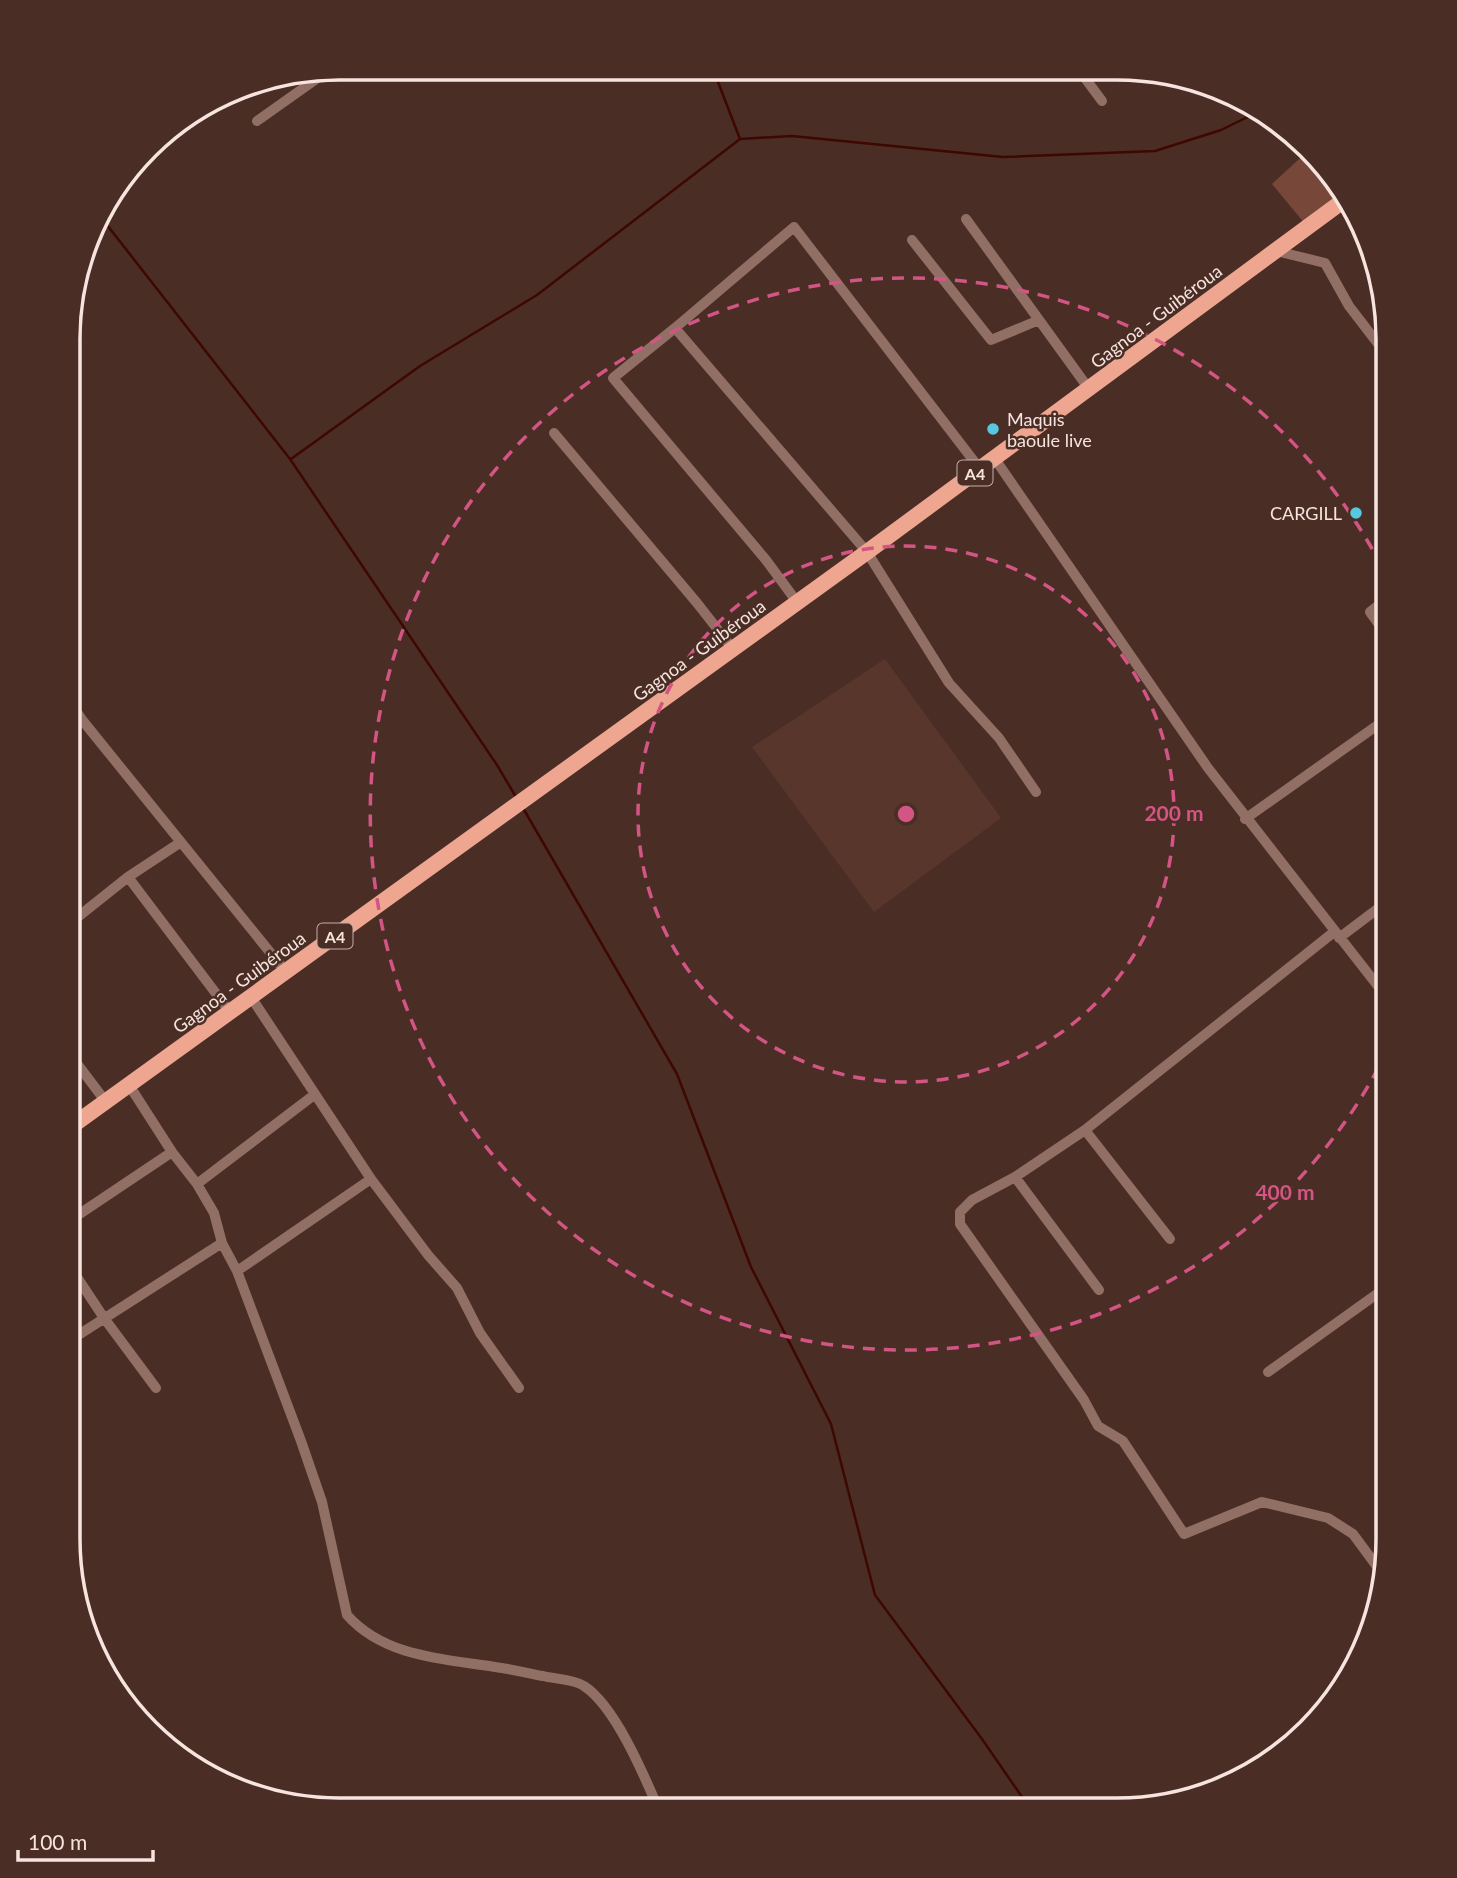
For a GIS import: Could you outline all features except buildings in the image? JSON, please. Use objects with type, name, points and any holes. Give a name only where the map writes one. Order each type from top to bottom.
[{"type":"main road","name":"Gagnoa - Guibéroua","points":[[80,1120],[867,552],[1338,204]]},
{"type":"street","points":[[1086,80],[1102,101]]},
{"type":"street","points":[[257,121],[312,82]]},
{"type":"street","points":[[966,219],[1089,389]]},
{"type":"street","points":[[797,602],[766,559],[613,378],[794,228],[980,469]]},
{"type":"street","points":[[912,240],[991,340],[1039,320]]},
{"type":"street","points":[[1276,251],[1325,263],[1349,306],[1376,341]]},
{"type":"street","points":[[676,328],[867,552],[949,683],[999,738],[1036,792]]},
{"type":"street","points":[[554,433],[733,649]]},
{"type":"street","points":[[995,458],[1208,768],[1376,984]]},
{"type":"street","points":[[1376,607],[1370,612],[1376,620]]},
{"type":"street","points":[[80,717],[286,972]]},
{"type":"street","points":[[1245,819],[1376,726]]},
{"type":"street","points":[[80,915],[128,877],[181,842]]},
{"type":"street","points":[[128,877],[230,1012]]},
{"type":"street","points":[[1375,1564],[1353,1534],[1328,1518],[1262,1503],[1184,1534],[1123,1441],[1098,1426],[1084,1400],[960,1224],[960,1212],[972,1200],[1014,1177],[1085,1130],[1336,935],[1376,909]]},
{"type":"street","points":[[251,997],[371,1179],[428,1255],[457,1288],[480,1333],[519,1388]]},
{"type":"street","points":[[80,1068],[106,1102]]},
{"type":"street","points":[[129,1085],[214,1213],[222,1243],[237,1271],[301,1441],[321,1502],[347,1615],[358,1628],[401,1650],[583,1685],[607,1709],[641,1768],[654,1798]]},
{"type":"street","points":[[197,1184],[314,1095]]},
{"type":"street","points":[[1085,1130],[1170,1239]]},
{"type":"street","points":[[80,1214],[172,1152]]},
{"type":"street","points":[[1014,1177],[1099,1290]]},
{"type":"street","points":[[237,1271],[371,1179]]},
{"type":"street","points":[[80,1334],[222,1243]]},
{"type":"street","points":[[80,1282],[156,1388]]},
{"type":"street","points":[[1268,1372],[1376,1295]]},
{"type":"shaded area","points":[[1302,157],[1337,202],[1306,225],[1272,184]]},
{"type":"shaded area","points":[[885,659],[1001,818],[874,912],[752,747]]},
{"type":"waterway","points":[[291,459],[420,366],[537,295],[740,139],[717,80]]},
{"type":"waterway","points":[[740,139],[792,136],[1003,157],[1155,151],[1221,130],[1249,116]]},
{"type":"waterway","points":[[107,225],[290,459],[516,797]]},
{"type":"waterway","points":[[523,808],[677,1074],[751,1267],[831,1424],[875,1595],[1023,1798]]},
{"type":"place","name":"Maquis baoule live","points":[[993,429]]},
{"type":"place","name":"CARGILL","points":[[1356,513]]}]
